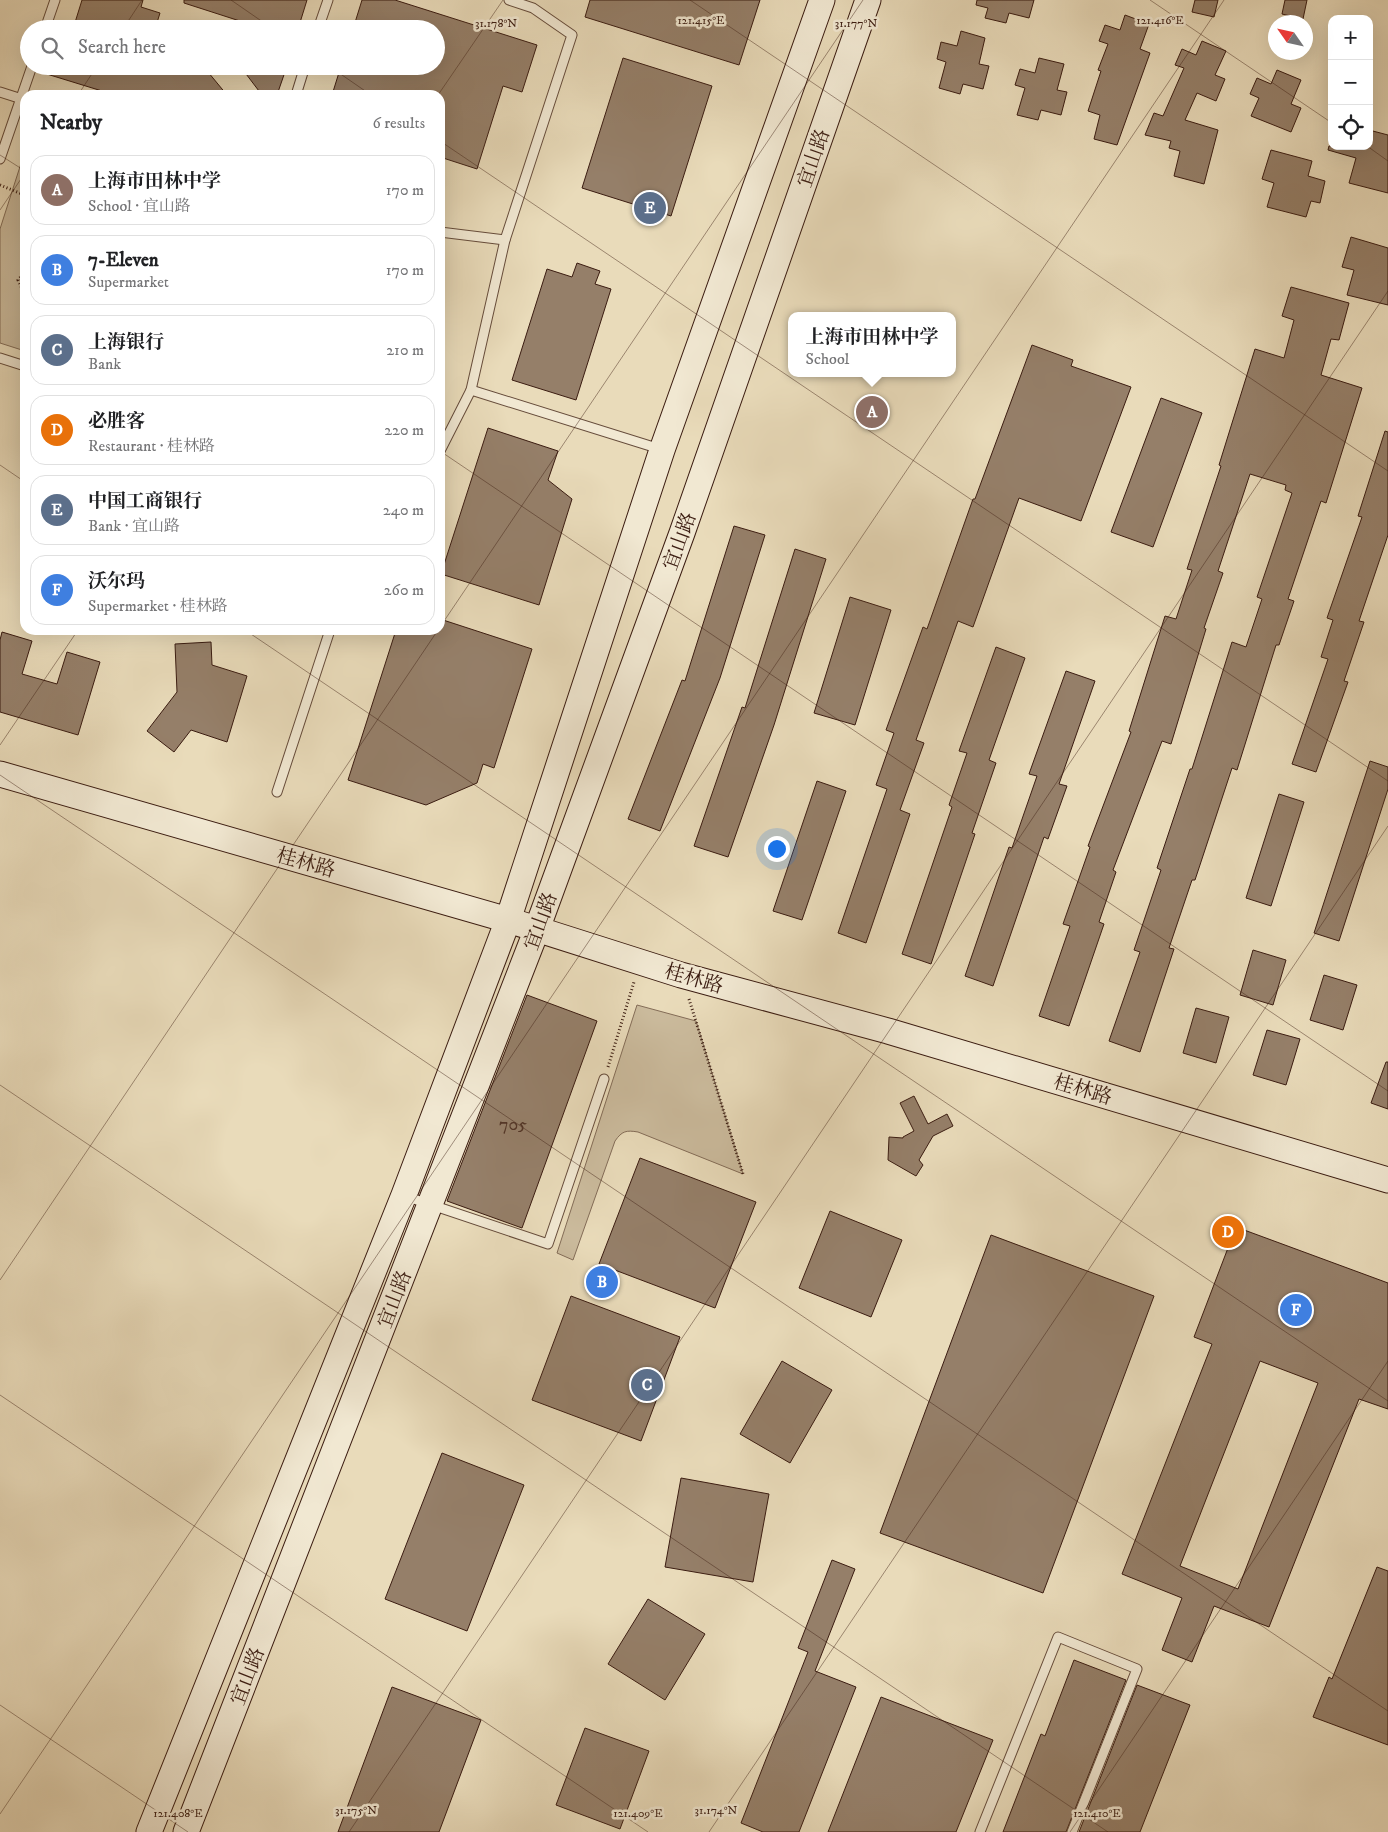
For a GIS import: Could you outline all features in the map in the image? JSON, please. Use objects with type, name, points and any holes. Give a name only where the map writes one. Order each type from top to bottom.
[{"type":"main road","name":"宜山路","points":[[149,1832],[404,1195],[508,920],[662,450],[822,0]]},
{"type":"main road","name":"宜山路","points":[[186,1832],[537,929],[682,534],[868,0]]},
{"type":"main road","name":"桂林路","points":[[0,774],[508,920],[681,975],[897,1034],[1388,1180]]},
{"type":"lane","points":[[48,20],[55,0]]},
{"type":"lane","points":[[321,20],[328,0]]},
{"type":"lane","points":[[445,441],[471,390],[505,240],[572,34],[533,8],[509,0]]},
{"type":"lane","points":[[26,90],[30,75]]},
{"type":"lane","points":[[298,90],[302,75]]},
{"type":"lane","points":[[0,92],[20,99]]},
{"type":"lane","points":[[0,158],[20,108]]},
{"type":"lane","points":[[445,233],[505,240]]},
{"type":"lane","points":[[0,358],[20,364]]},
{"type":"lane","points":[[471,390],[662,450]]},
{"type":"lane","points":[[276,792],[328,635]]},
{"type":"lane","points":[[404,1195],[548,1244],[604,1079]]},
{"type":"lane","points":[[980,1832],[1058,1637],[1137,1669],[1072,1832]]},
{"type":"path","points":[[0,185],[20,193]]},
{"type":"path","points":[[604,1079],[640,962]]},
{"type":"path","points":[[681,975],[743,1174]]},
{"type":"shaded area","points":[[20,167],[20,349],[0,343],[0,229]]},
{"type":"shaded area","points":[[637,1005],[696,1021],[743,1174],[638,1132],[627,1131],[622,1133],[615,1141],[573,1260],[557,1253]]},
{"type":"building","points":[[82,0],[143,0],[141,7],[160,13],[158,20],[76,20]]},
{"type":"building","points":[[184,0],[307,0],[301,20],[237,20],[184,3]]},
{"type":"building","points":[[362,0],[395,0],[537,45],[522,92],[503,86],[477,169],[445,159],[445,90],[334,90],[338,75],[445,75],[445,20],[356,20]]},
{"type":"building","points":[[590,0],[760,0],[739,65],[585,17]]},
{"type":"building","points":[[977,0],[1034,0],[1029,18],[1009,13],[1006,23],[985,18],[988,8],[976,5]]},
{"type":"building","points":[[1195,0],[1218,0],[1214,17],[1192,12]]},
{"type":"building","points":[[1285,0],[1307,0],[1304,15],[1282,14]]},
{"type":"building","points":[[1125,15],[1149,24],[1140,49],[1150,53],[1117,145],[1094,139],[1100,115],[1088,111],[1101,71],[1098,70],[1108,44],[1099,41],[1105,25],[1120,30]]},
{"type":"building","points":[[961,31],[985,38],[979,64],[989,66],[983,89],[963,84],[960,94],[939,88],[946,62],[937,59],[941,42],[957,46]]},
{"type":"building","points":[[1202,41],[1226,51],[1215,75],[1225,79],[1216,101],[1197,93],[1185,120],[1218,130],[1204,184],[1174,176],[1180,151],[1169,148],[1171,141],[1145,135],[1154,113],[1163,116],[1184,68],[1175,65],[1182,49],[1196,55]]},
{"type":"building","points":[[623,58],[712,86],[671,216],[582,188]]},
{"type":"building","points":[[1039,58],[1064,64],[1057,90],[1067,92],[1061,115],[1041,110],[1038,120],[1017,115],[1025,88],[1015,85],[1020,69],[1035,73]]},
{"type":"building","points":[[1277,70],[1301,80],[1291,104],[1301,108],[1291,132],[1251,116],[1259,98],[1250,94],[1257,78],[1271,84]]},
{"type":"building","points":[[50,75],[210,75],[223,90],[99,90]]},
{"type":"building","points":[[247,75],[284,75],[279,90],[258,90]]},
{"type":"building","points":[[1373,131],[1388,135],[1388,193],[1349,183],[1356,158],[1328,150],[1373,150]]},
{"type":"building","points":[[1271,150],[1312,161],[1308,176],[1325,181],[1320,203],[1311,201],[1306,217],[1267,207],[1274,183],[1262,179]]},
{"type":"building","points":[[1351,237],[1388,248],[1388,305],[1347,295],[1354,270],[1342,267]]},
{"type":"building","points":[[577,263],[600,271],[595,284],[611,289],[576,400],[512,380],[547,269],[572,277]]},
{"type":"building","points":[[1291,287],[1349,303],[1339,340],[1331,339],[1321,375],[1362,388],[1326,503],[1321,501],[1288,599],[1294,601],[1279,645],[1276,645],[1237,770],[1232,768],[1195,880],[1192,880],[1169,948],[1174,949],[1140,1052],[1109,1041],[1140,952],[1134,950],[1161,870],[1157,868],[1190,769],[1192,769],[1232,642],[1246,647],[1262,599],[1257,597],[1292,493],[1285,490],[1286,485],[1250,474],[1218,571],[1223,573],[1204,628],[1206,629],[1171,744],[1162,741],[1113,870],[1116,872],[1099,922],[1104,924],[1069,1026],[1039,1016],[1070,926],[1063,924],[1090,847],[1088,846],[1131,732],[1129,731],[1165,616],[1176,619],[1192,570],[1187,569],[1221,466],[1219,465],[1255,349],[1284,358],[1294,320],[1282,316]]},
{"type":"building","points":[[1032,345],[1073,360],[1071,366],[1131,387],[1081,521],[1019,498],[973,627],[958,621],[916,740],[924,743],[900,810],[910,814],[866,943],[838,933],[887,789],[876,785],[894,733],[886,730],[923,627],[927,629],[973,499],[975,499]]},
{"type":"building","points":[[1161,398],[1202,413],[1153,547],[1111,532]]},
{"type":"building","points":[[488,428],[558,451],[548,480],[572,499],[539,605],[445,575],[445,562]]},
{"type":"building","points":[[1385,431],[1388,432],[1388,535],[1359,621],[1364,622],[1344,681],[1348,682],[1316,772],[1292,764],[1328,659],[1321,657],[1333,620],[1327,618],[1362,517],[1358,516]]},
{"type":"building","points":[[734,526],[765,535],[720,678],[660,831],[628,819],[682,680],[685,681]]},
{"type":"building","points":[[795,549],[826,559],[774,725],[728,857],[694,846],[742,707],[745,708]]},
{"type":"building","points":[[850,597],[891,610],[855,725],[814,713]]},
{"type":"building","points":[[445,621],[532,649],[494,768],[483,764],[477,783],[426,805],[348,780],[394,635],[445,635]]},
{"type":"building","points":[[2,632],[32,641],[22,674],[57,684],[67,652],[100,662],[78,735],[0,712],[0,640]]},
{"type":"building","points":[[211,642],[212,665],[247,676],[227,742],[191,730],[174,752],[147,731],[177,692],[175,644]]},
{"type":"building","points":[[996,647],[1025,658],[989,760],[996,763],[972,833],[975,834],[931,964],[902,954],[952,807],[949,805],[967,753],[959,751]]},
{"type":"building","points":[[1066,671],[1095,681],[1059,784],[1067,786],[1048,839],[1044,837],[993,986],[965,976],[1009,847],[1012,848],[1037,776],[1029,774]]},
{"type":"building","points":[[1370,761],[1388,767],[1388,789],[1339,941],[1314,933]]},
{"type":"building","points":[[817,781],[846,791],[802,920],[773,911]]},
{"type":"building","points":[[1279,794],[1304,802],[1271,906],[1246,898]]},
{"type":"building","points":[[1253,950],[1286,960],[1273,1005],[1240,995]]},
{"type":"building","points":[[1324,975],[1357,985],[1343,1030],[1310,1020]]},
{"type":"building","points":[[527,995],[597,1021],[522,1228],[447,1201]]},
{"type":"building","points":[[1196,1008],[1229,1017],[1216,1063],[1183,1053]]},
{"type":"building","points":[[1267,1030],[1300,1039],[1286,1085],[1253,1075]]},
{"type":"building","points":[[1386,1062],[1388,1062],[1388,1109],[1371,1103]]},
{"type":"building","points":[[914,1096],[928,1124],[947,1114],[953,1126],[933,1136],[919,1160],[923,1165],[916,1176],[888,1160],[889,1137],[903,1138],[914,1131],[900,1103]]},
{"type":"building","points":[[640,1158],[756,1202],[715,1308],[599,1264]]},
{"type":"building","points":[[830,1211],[902,1240],[871,1317],[799,1288]]},
{"type":"building","points":[[1236,1227],[1388,1283],[1388,1409],[1359,1399],[1269,1627],[1214,1606],[1192,1662],[1162,1650],[1182,1598],[1122,1574],[1212,1344],[1194,1337]],"holes":[[[1260,1361],[1318,1383],[1238,1589],[1180,1566]]]},
{"type":"building","points":[[991,1235],[1154,1296],[1043,1593],[880,1533]]},
{"type":"building","points":[[571,1296],[680,1337],[641,1441],[532,1400]]},
{"type":"building","points":[[782,1361],[832,1390],[790,1463],[740,1434]]},
{"type":"building","points":[[442,1453],[524,1485],[467,1631],[385,1599]]},
{"type":"building","points":[[681,1478],[769,1494],[753,1582],[665,1567]]},
{"type":"building","points":[[832,1560],[855,1569],[815,1671],[856,1687],[799,1832],[763,1832],[741,1823],[808,1652],[798,1648]]},
{"type":"building","points":[[1377,1567],[1388,1571],[1388,1745],[1313,1717],[1329,1677],[1332,1679]]},
{"type":"building","points":[[648,1599],[705,1634],[665,1700],[608,1664]]},
{"type":"building","points":[[1074,1660],[1126,1680],[1066,1832],[1003,1832],[1041,1734],[1045,1736]]},
{"type":"building","points":[[1137,1685],[1190,1705],[1140,1832],[1079,1832]]},
{"type":"building","points":[[392,1687],[481,1720],[439,1832],[338,1832]]},
{"type":"building","points":[[881,1697],[993,1740],[956,1832],[828,1832]]},
{"type":"building","points":[[585,1728],[649,1751],[620,1829],[556,1805]]},
{"type":"place","name":"中国工商银行","points":[[650,208]]},
{"type":"place","name":"上海市田林中学","points":[[872,412]]},
{"type":"place","name":"必胜客","points":[[1228,1232]]},
{"type":"place","name":"7-Eleven","points":[[602,1282]]},
{"type":"place","name":"沃尔玛","points":[[1296,1310]]},
{"type":"place","name":"上海银行","points":[[647,1385]]}]
